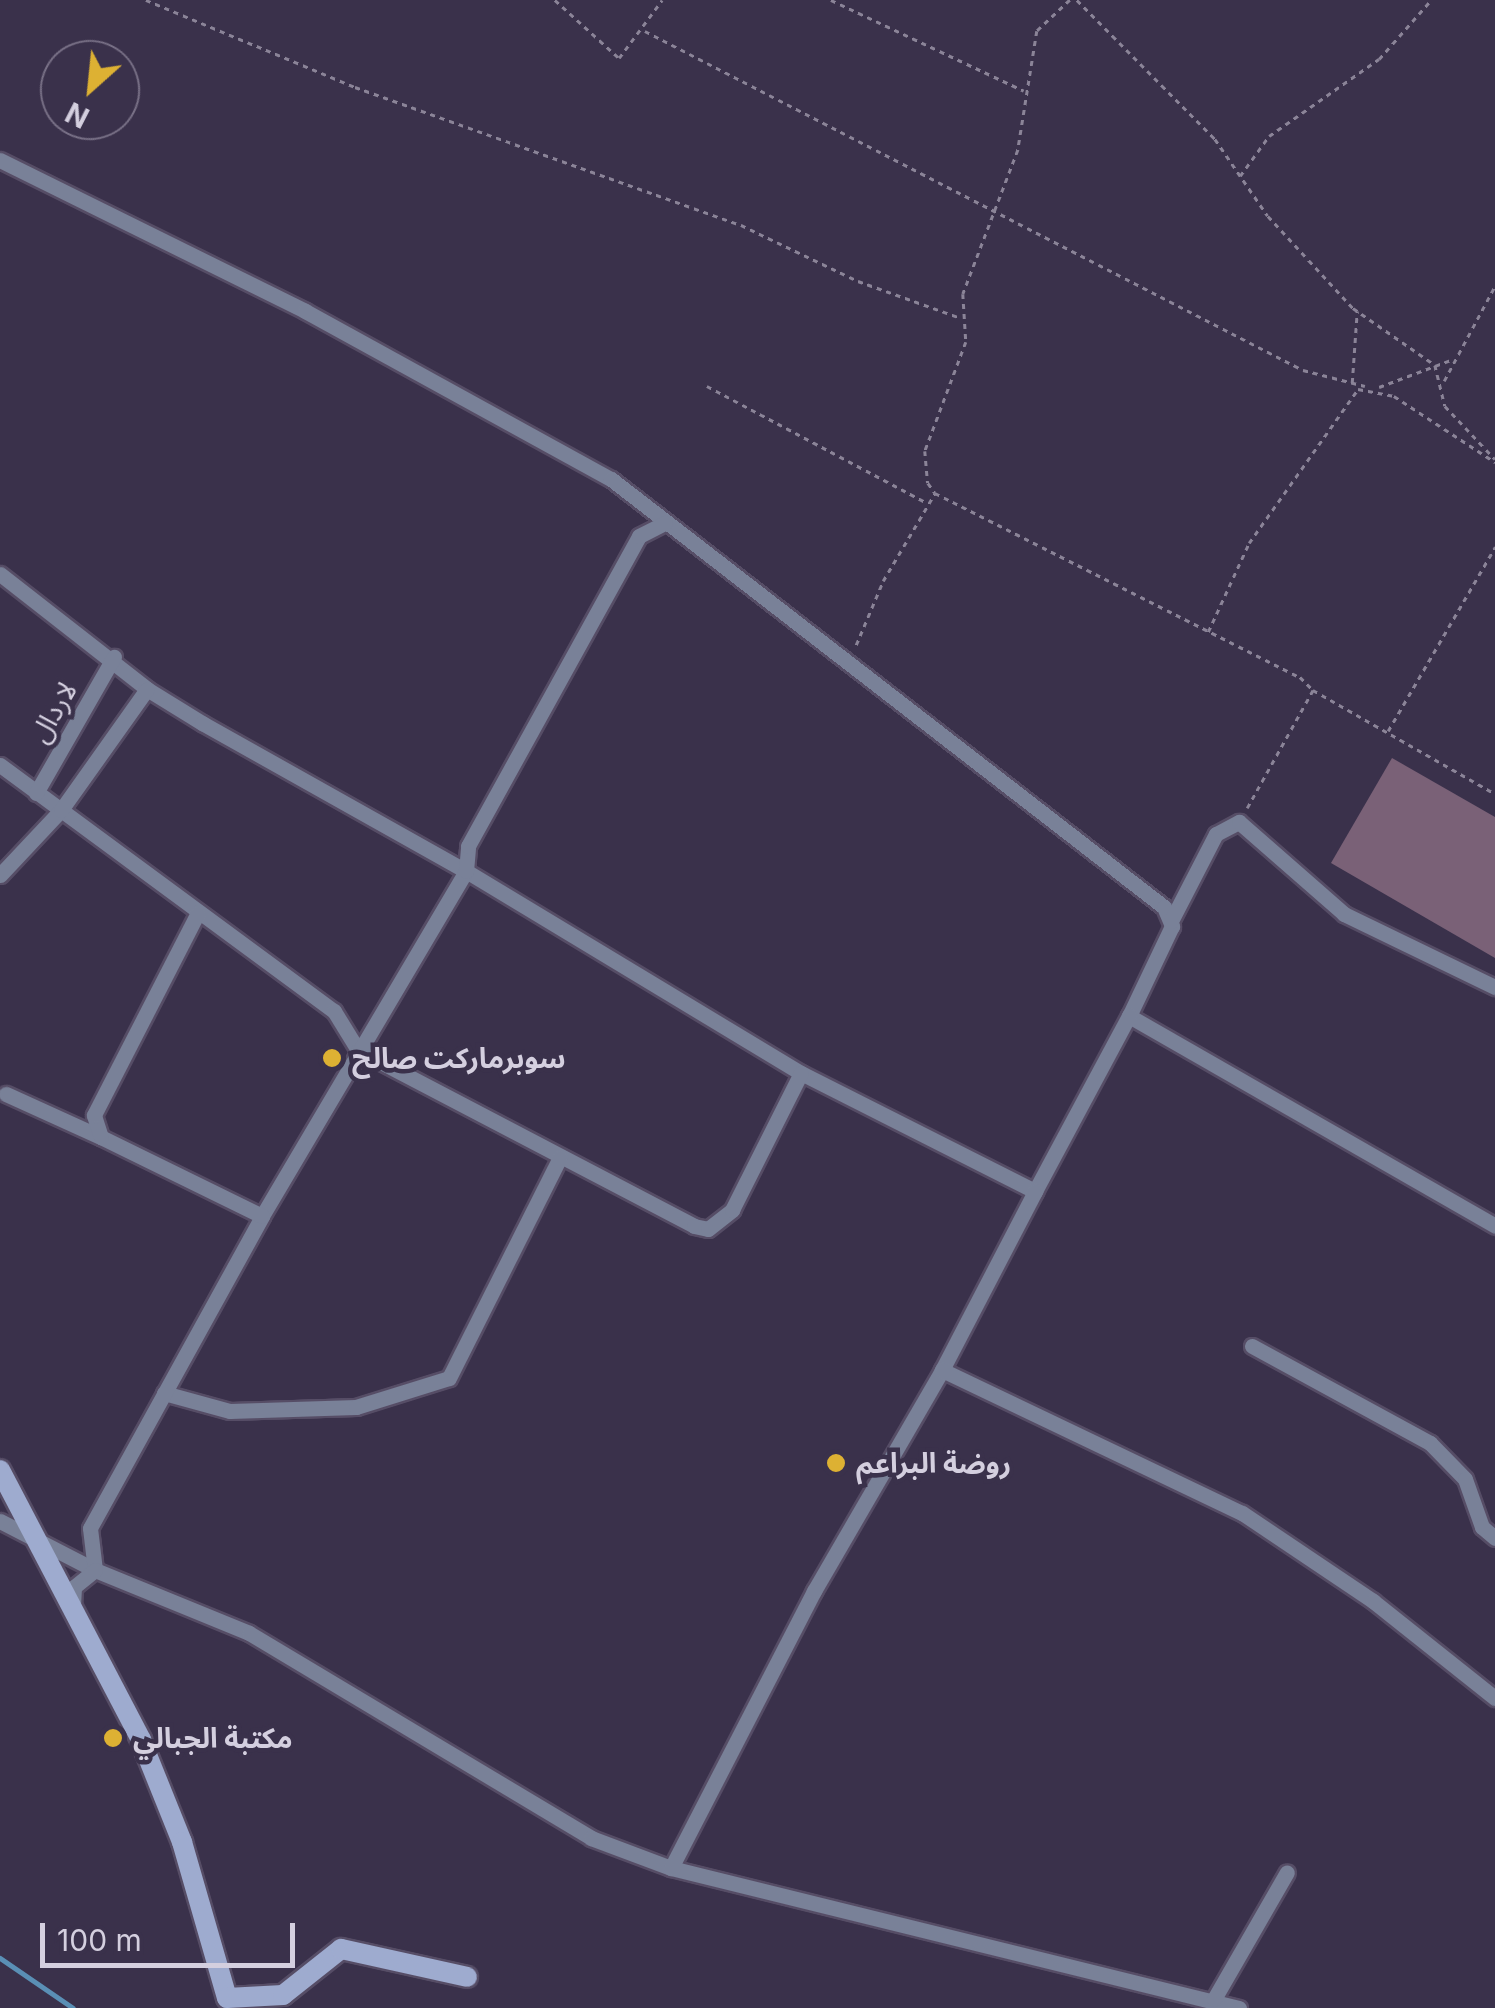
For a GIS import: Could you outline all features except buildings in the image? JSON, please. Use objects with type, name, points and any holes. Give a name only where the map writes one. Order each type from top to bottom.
[{"type":"street","points":[[0,160],[305,311],[580,461],[634,498],[1154,899],[1171,921]]},
{"type":"street","points":[[634,498],[639,536]]},
{"type":"street","points":[[95,1570],[90,1528],[262,1216],[466,871],[468,846],[639,536],[665,522]]},
{"type":"street","points":[[0,574],[114,657],[148,689],[466,871],[801,1074],[1035,1192]]},
{"type":"street","name":"لاردال","points":[[36,792],[114,657]]},
{"type":"street","points":[[0,875],[61,810],[148,689]]},
{"type":"street","points":[[0,765],[334,1011],[358,1050],[560,1157],[708,1228],[732,1210],[801,1074]]},
{"type":"street","points":[[671,1868],[822,1576],[942,1370],[1129,1016],[1171,921],[1216,834],[1239,822],[1344,914],[1495,986]]},
{"type":"street","points":[[101,1137],[96,1104],[198,912]]},
{"type":"street","points":[[1129,1016],[1495,1226]]},
{"type":"street","points":[[6,1094],[262,1216]]},
{"type":"street","points":[[164,1393],[230,1411],[356,1407],[449,1378],[560,1157]]},
{"type":"street","points":[[1252,1346],[1430,1444],[1465,1479],[1482,1527],[1495,1538]]},
{"type":"street","points":[[942,1370],[1242,1514],[1373,1601],[1495,1698]]},
{"type":"street","points":[[0,1470],[141,1740],[182,1842],[229,2003],[283,1995],[340,1950],[468,1977]]},
{"type":"street","points":[[0,1521],[95,1570],[249,1633],[551,1817],[671,1868],[1239,2008]]},
{"type":"street","points":[[73,1614],[74,1588],[95,1570]]},
{"type":"street","points":[[1214,1999],[1287,1872]]},
{"type":"path","points":[[146,0],[355,87],[741,224],[858,281],[960,317]]},
{"type":"path","points":[[173,8],[176,0]]},
{"type":"path","points":[[554,0],[619,58],[645,32],[662,0]]},
{"type":"path","points":[[831,0],[1024,90]]},
{"type":"path","points":[[1070,0],[1036,31],[1024,90],[1018,150],[994,208],[960,317],[966,342],[925,452],[935,493],[1208,633],[1495,794]]},
{"type":"path","points":[[1077,0],[1215,139],[1240,178],[1358,310],[1435,365],[1444,382],[1446,406],[1495,460]]},
{"type":"path","points":[[1240,178],[1269,136],[1379,58],[1430,0]]},
{"type":"path","points":[[645,32],[1303,370],[1376,388],[1495,460]]},
{"type":"path","points":[[1444,382],[1452,359],[1495,286]]},
{"type":"path","points":[[1352,384],[1358,310]]},
{"type":"path","points":[[1376,388],[1452,359]]},
{"type":"path","points":[[708,386],[925,502]]},
{"type":"path","points":[[1208,633],[1249,543],[1346,402],[1364,386]]},
{"type":"path","points":[[848,665],[925,502],[935,493]]},
{"type":"path","points":[[1388,732],[1495,547]]},
{"type":"path","points":[[1239,822],[1314,690]]},
{"type":"waterway","points":[[0,1958],[73,2008]]},
{"type":"place","name":"سوبرماركت صالح","points":[[332,1058]]},
{"type":"place","name":"روضة البراعم","points":[[836,1463]]},
{"type":"place","name":"مكتبة الجبالي","points":[[113,1738]]}]
